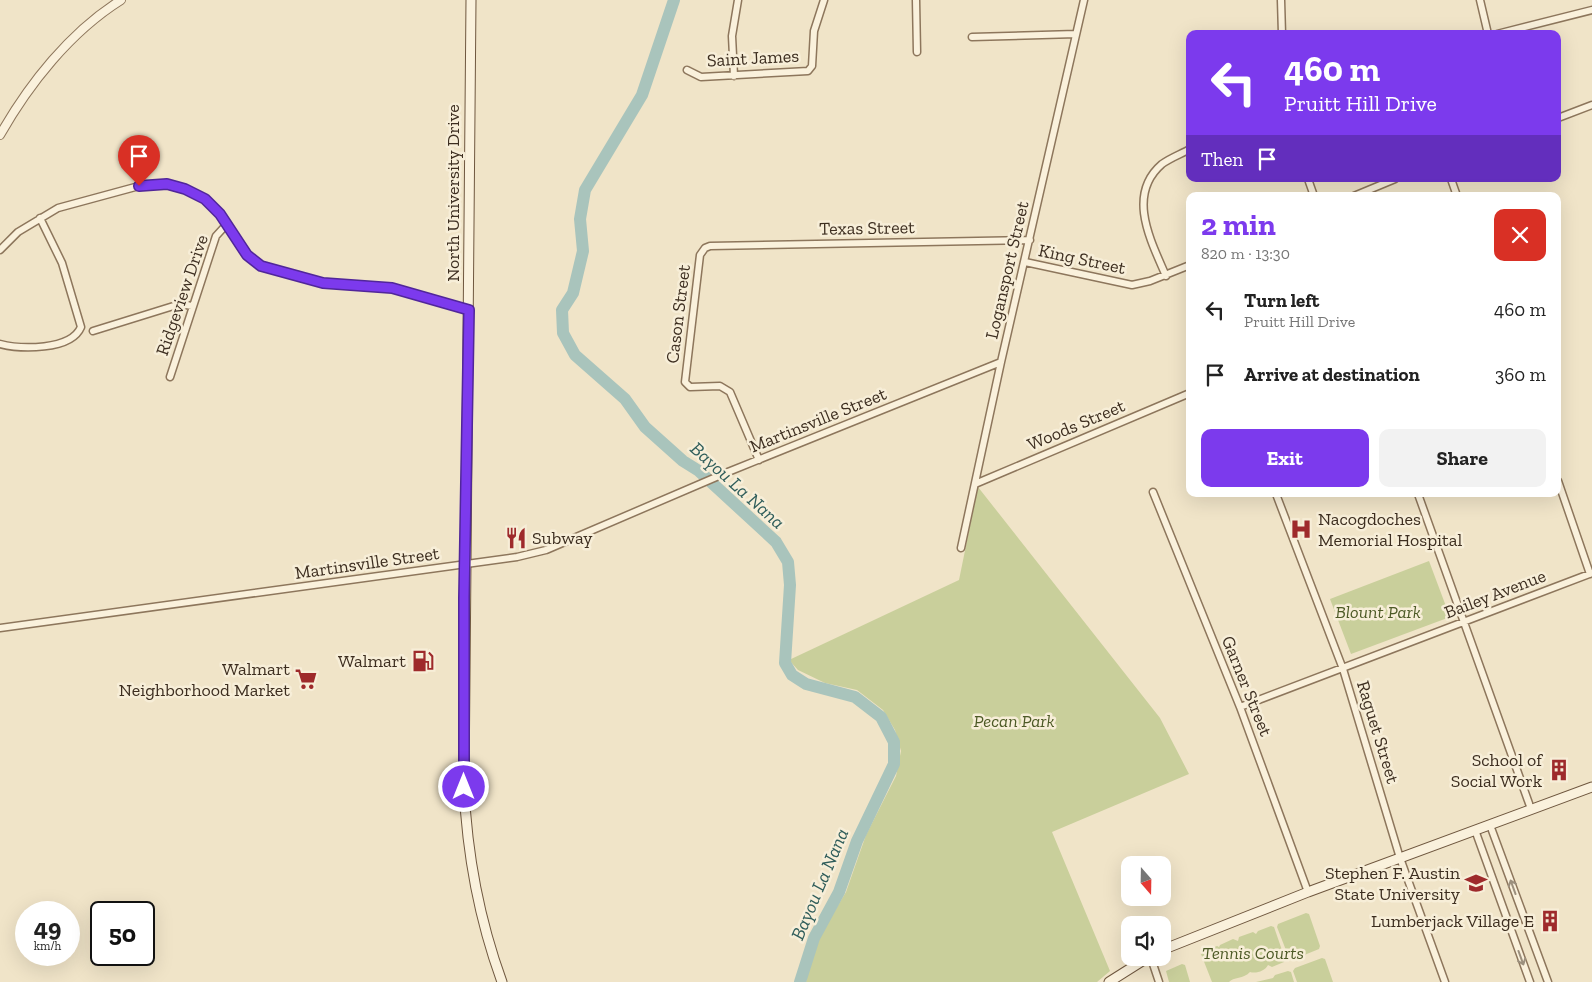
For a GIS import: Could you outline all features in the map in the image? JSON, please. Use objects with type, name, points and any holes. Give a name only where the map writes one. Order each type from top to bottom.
[{"type":"main road","name":"North University Drive","points":[[471,0],[465,565],[466,819],[479,903],[502,982]]},
{"type":"main road","points":[[1171,946],[1308,892],[1592,787]]},
{"type":"main road","points":[[1109,982],[1134,966]]},
{"type":"street","points":[[0,135],[28,91],[59,53],[87,26],[121,0]]},
{"type":"street","points":[[734,76],[732,36],[738,0]]},
{"type":"street","name":"Saint James","points":[[687,70],[702,77],[808,71],[812,66],[814,31],[824,0]]},
{"type":"street","points":[[916,0],[917,52]]},
{"type":"street","name":"Logansport Street","points":[[961,548],[1001,362],[1084,0]]},
{"type":"street","points":[[1281,0],[1282,30]]},
{"type":"street","points":[[1480,0],[1487,30]]},
{"type":"street","points":[[1513,30],[1592,10]]},
{"type":"street","points":[[972,38],[1076,34]]},
{"type":"street","points":[[1561,117],[1592,106]]},
{"type":"street","points":[[1166,276],[1146,230],[1144,198],[1156,170],[1163,163],[1186,152]]},
{"type":"street","points":[[1364,192],[1388,182]]},
{"type":"street","points":[[0,250],[18,232],[40,218],[77,202],[158,183],[177,186],[205,199],[227,224],[247,255],[261,266],[323,283],[392,288],[469,310]]},
{"type":"street","points":[[0,344],[26,348],[45,346],[72,338],[81,327],[60,258],[40,218]]},
{"type":"street","name":"Ridgeview Drive","points":[[170,377],[216,236],[227,224]]},
{"type":"street","name":"Texas Street","points":[[705,248],[710,246],[1030,240]]},
{"type":"street","name":"Cason Street","points":[[705,248],[700,255],[685,382],[690,387],[720,386],[730,392],[759,460]]},
{"type":"street","name":"King Street","points":[[1025,262],[1126,284],[1141,283],[1186,269]]},
{"type":"street","points":[[93,331],[180,304],[192,306]]},
{"type":"street","name":"Martinsville Street","points":[[0,628],[517,558],[546,550],[728,472],[1001,362]]},
{"type":"street","name":"Woods Street","points":[[975,484],[1186,395]]},
{"type":"street","points":[[1561,489],[1591,574]]},
{"type":"street","name":"Garner Street","points":[[1153,492],[1240,707],[1308,892]]},
{"type":"street","name":"Raguet Street","points":[[1277,497],[1343,669],[1400,858],[1444,982]]},
{"type":"street","points":[[1419,497],[1531,809]]},
{"type":"street","name":"Bailey Avenue","points":[[1240,707],[1591,574]]},
{"type":"street","points":[[1490,825],[1548,982]]},
{"type":"street","points":[[1476,830],[1530,982]]},
{"type":"street","points":[[1154,966],[1159,982]]},
{"type":"green space","name":"Pecan Park","points":[[978,487],[1160,718],[1189,774],[1052,832],[1110,971],[1097,982],[806,982],[810,958],[819,937],[846,892],[866,835],[896,776],[901,751],[895,730],[883,710],[857,690],[825,683],[798,670],[789,660],[959,580]]},
{"type":"green space","name":"Blount Park","points":[[1429,561],[1450,617],[1351,654],[1330,599]]},
{"type":"green space","name":"Tennis Courts","points":[[1306,913],[1309,914],[1320,946],[1319,949],[1292,960],[1289,958],[1277,927],[1278,924]]},
{"type":"green space","name":"Tennis Courts","points":[[1271,926],[1274,927],[1285,959],[1284,962],[1272,967],[1268,965],[1260,972],[1250,972],[1229,982],[1212,982],[1201,954],[1202,952],[1217,946],[1219,947],[1233,939],[1238,941],[1239,937],[1253,932],[1256,934],[1258,931]]},
{"type":"green space","name":"Tennis Courts","points":[[1322,958],[1325,959],[1333,982],[1297,982],[1293,971],[1295,968]]},
{"type":"green space","name":"Tennis Courts","points":[[1182,964],[1185,965],[1190,982],[1169,982],[1166,971]]},
{"type":"green space","name":"Tennis Courts","points":[[1288,971],[1291,972],[1294,982],[1256,982],[1273,978],[1275,975]]},
{"type":"waterway","name":"Bayou La Nana","points":[[674,0],[642,95],[585,190],[580,219],[583,251],[573,293],[562,310],[563,333],[575,355],[625,399],[645,427],[683,461],[699,471],[776,542],[788,562],[790,585],[785,663],[792,675],[806,684],[855,697],[881,717],[894,742],[894,764],[857,841],[839,892],[814,938],[800,982]]},
{"type":"place","name":"Nacogdoches Memorial Hospital","points":[[1301,529]]},
{"type":"place","name":"Subway","points":[[516,538]]},
{"type":"place","name":"Walmart","points":[[423,661]]},
{"type":"place","name":"Walmart Neighborhood Market","points":[[306,679]]},
{"type":"place","name":"School of Social Work","points":[[1559,770]]},
{"type":"place","name":"Stephen F. Austin State University","points":[[1476,883]]},
{"type":"place","name":"Lumberjack Village E","points":[[1550,921]]},
{"type":"route","points":[[139,186],[158,183],[167,184],[185,189],[205,199],[220,214],[247,255],[261,266],[306,280],[334,285],[392,288],[469,310],[464,598],[464,787]]}]
